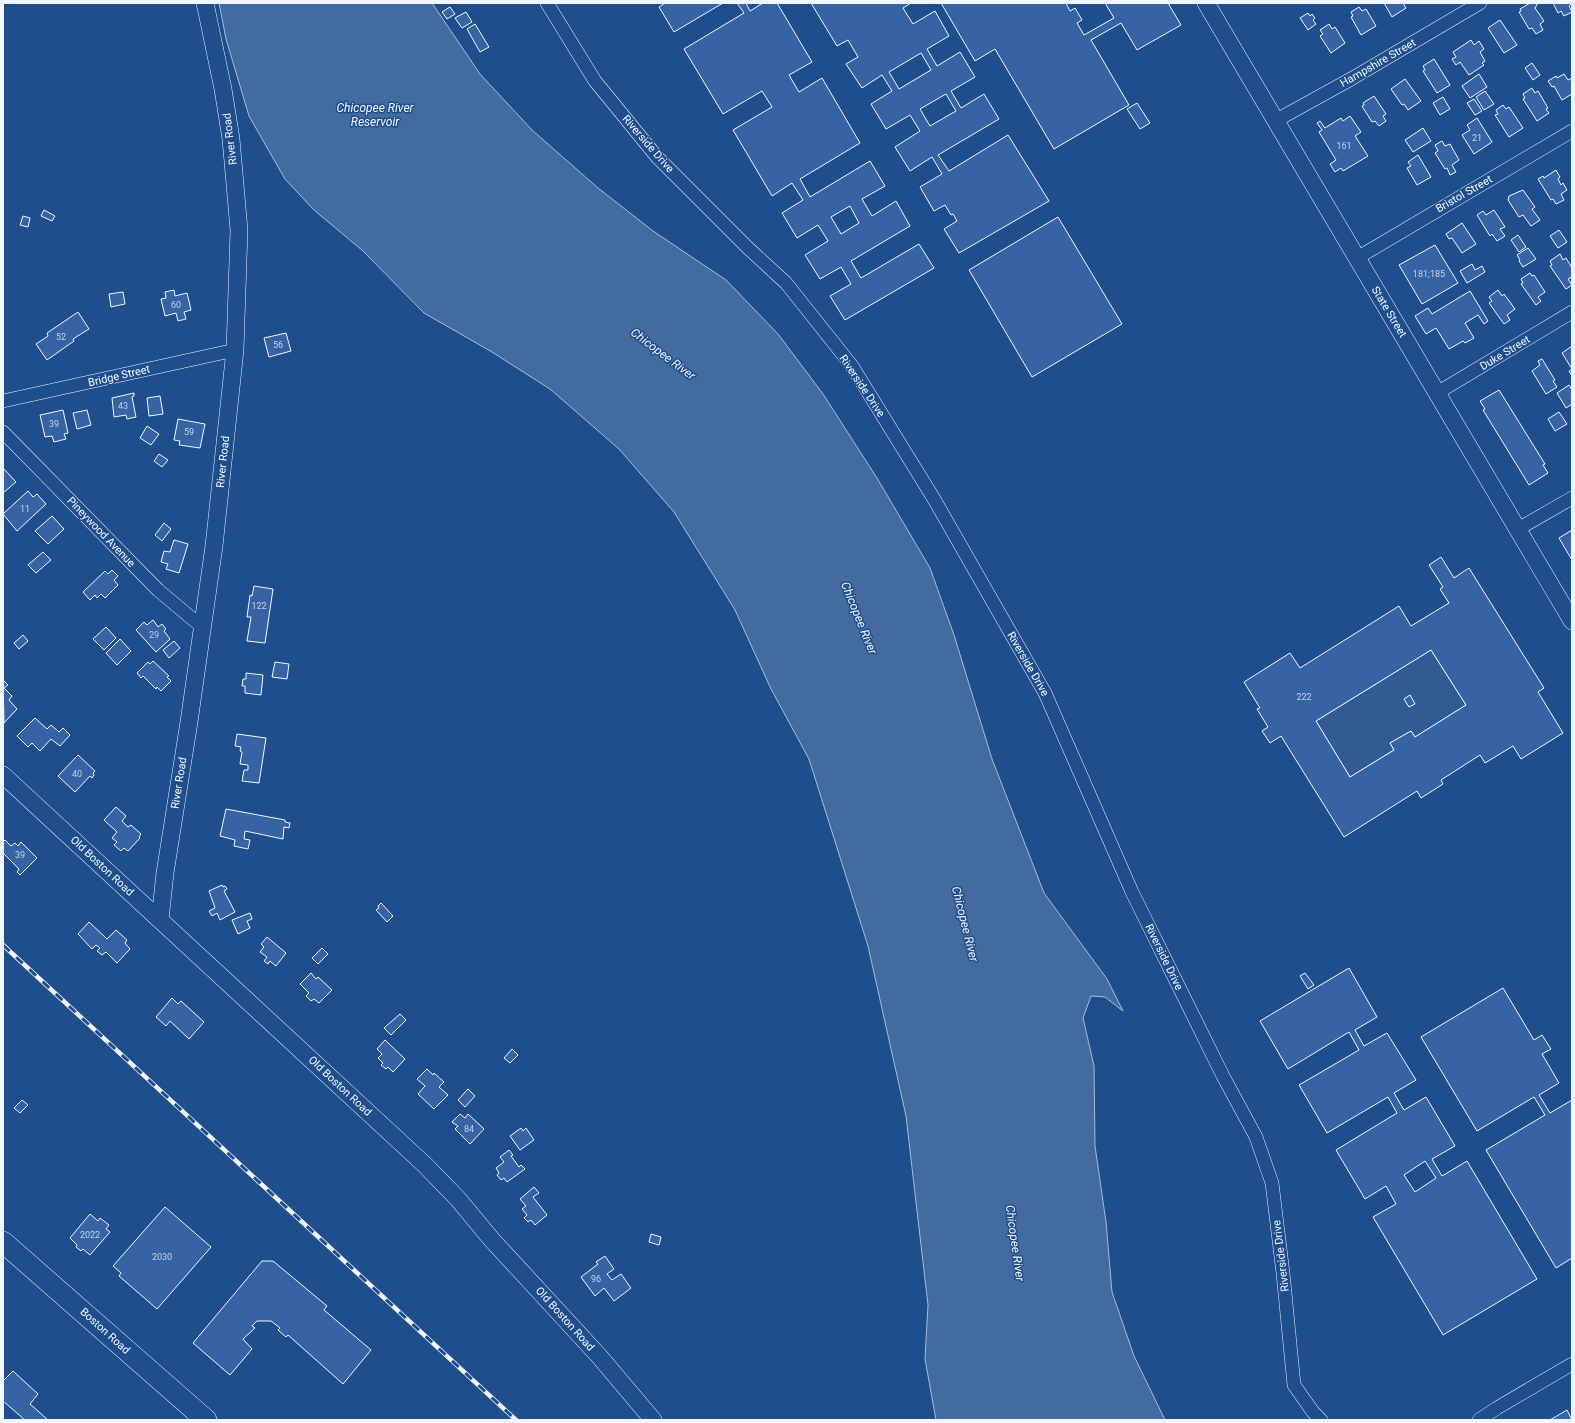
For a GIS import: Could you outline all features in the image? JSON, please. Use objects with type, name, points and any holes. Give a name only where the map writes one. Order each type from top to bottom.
[{"type":"main road","name":"Boston Road","points":[[3,1242],[206,1420]]},
{"type":"street","name":"River Road","points":[[160,920],[165,873],[189,722],[214,546],[235,350],[239,230],[233,154],[223,89],[205,3]]},
{"type":"street","name":"Riverside Drive","points":[[547,3],[595,81],[656,157],[748,248],[786,283],[852,366],[934,499],[1045,693],[1132,892],[1223,1076],[1256,1137],[1272,1183],[1283,1273],[1294,1386],[1313,1412],[1321,1420]]},
{"type":"street","name":"State Street","points":[[1206,3],[1572,621]]},
{"type":"street","name":"Hampshire Street","points":[[1275,121],[1351,79],[1480,3]]},
{"type":"street","name":"Bristol Street","points":[[1356,258],[1572,131]]},
{"type":"street","name":"Duke Street","points":[[1438,393],[1572,312]]},
{"type":"street","name":"Bridge Street","points":[[3,401],[235,350]]},
{"type":"street","name":"Pineywood Avenue","points":[[3,432],[158,590],[202,628]]},
{"type":"street","points":[[1518,529],[1572,498]]},
{"type":"street","name":"Old Boston Road","points":[[3,775],[425,1165],[458,1199],[492,1240],[599,1356],[653,1420]]},
{"type":"street","points":[[1484,1419],[1572,1364]]},
{"type":"shaded area","points":[[1431,650],[1466,705],[1415,737],[1411,731],[1390,743],[1394,750],[1350,777],[1316,721]]},
{"type":"water","name":"Chicopee River Reservoir","points":[[219,3],[432,3],[480,74],[532,130],[598,188],[653,231],[726,280],[778,334],[823,394],[877,478],[930,568],[954,635],[992,759],[1044,893],[1107,979],[1123,1011],[1105,997],[1091,996],[1083,1018],[1094,1066],[1095,1146],[1106,1222],[1112,1292],[1134,1356],[1165,1420],[936,1420],[925,1359],[928,1305],[906,1116],[868,946],[809,759],[771,689],[735,610],[674,512],[619,449],[550,389],[492,352],[424,313],[363,251],[314,210],[285,179],[249,116],[226,39]]},
{"type":"building","points":[[665,3],[723,3],[674,32],[659,7]]},
{"type":"building","points":[[737,3],[746,3],[750,11],[763,3],[777,3],[812,62],[789,75],[799,92],[822,78],[860,143],[800,179],[810,197],[870,161],[885,186],[862,199],[872,216],[896,201],[910,226],[851,261],[861,278],[919,244],[934,268],[845,320],[830,296],[851,284],[841,267],[820,279],[805,255],[828,241],[818,225],[797,238],[782,213],[803,200],[792,183],[772,196],[733,130],[772,107],[762,91],[723,114],[684,49],[744,13]],"holes":[[[850,206],[859,223],[841,234],[831,217]]]},
{"type":"building","points":[[811,3],[911,3],[903,8],[913,24],[935,11],[949,36],[927,49],[937,66],[960,52],[975,77],[951,91],[961,108],[984,94],[999,119],[938,155],[949,171],[1008,135],[1049,201],[959,253],[944,229],[957,221],[953,214],[951,215],[945,205],[934,211],[920,187],[942,174],[932,157],[910,171],[895,147],[920,131],[910,115],[886,129],[871,104],[892,91],[882,75],[862,88],[846,64],[858,57],[848,40],[837,46]],"holes":[[[921,53],[931,70],[899,89],[889,72]],[[946,94],[956,111],[930,126],[920,109]]]},
{"type":"building","points":[[941,3],[1066,3],[1070,11],[1075,8],[1082,20],[1077,23],[1084,35],[1114,18],[1105,3],[1168,3],[1181,25],[1137,50],[1121,23],[1091,40],[1129,105],[1054,149],[995,49],[975,61]]},
{"type":"building","points":[[1384,3],[1403,3],[1406,8],[1392,17]]},
{"type":"building","points":[[1530,3],[1538,3],[1535,8],[1544,21],[1540,24],[1543,30],[1536,34],[1532,28],[1529,29],[1519,12],[1521,11],[1520,9]]},
{"type":"building","points":[[1553,3],[1572,3],[1569,6],[1572,12],[1564,16],[1561,11],[1558,13]]},
{"type":"building","points":[[450,7],[455,14],[447,19],[442,12]]},
{"type":"building","points":[[1359,7],[1362,11],[1366,9],[1376,26],[1361,35],[1351,17],[1353,16],[1351,12]]},
{"type":"building","points":[[466,12],[472,22],[462,28],[455,18]]},
{"type":"building","points":[[1308,13],[1310,16],[1312,14],[1315,18],[1313,20],[1316,24],[1308,30],[1300,18]]},
{"type":"building","points":[[1500,20],[1517,45],[1504,53],[1488,28]]},
{"type":"building","points":[[475,24],[489,47],[480,52],[467,29]]},
{"type":"building","points":[[1329,24],[1332,29],[1335,27],[1345,43],[1331,53],[1320,36],[1323,34],[1320,30]]},
{"type":"building","points":[[1471,40],[1474,45],[1479,41],[1484,49],[1480,52],[1485,61],[1482,63],[1484,65],[1469,75],[1460,62],[1456,65],[1452,59],[1456,57],[1453,52]]},
{"type":"building","points":[[1434,59],[1450,85],[1437,93],[1423,71],[1425,70],[1423,66]]},
{"type":"building","points":[[1532,63],[1540,75],[1533,80],[1525,68]]},
{"type":"building","points":[[1479,74],[1487,87],[1470,98],[1462,86]]},
{"type":"building","points":[[1564,74],[1568,80],[1572,78],[1572,94],[1562,100],[1554,86],[1552,87],[1548,81],[1556,76],[1557,78]]},
{"type":"building","points":[[1405,79],[1421,101],[1408,110],[1404,104],[1402,105],[1391,89]]},
{"type":"building","points":[[1532,88],[1535,93],[1538,91],[1548,108],[1546,109],[1549,113],[1537,121],[1523,99],[1525,98],[1523,94]]},
{"type":"building","points":[[1485,91],[1494,104],[1484,110],[1476,97]]},
{"type":"building","points":[[1374,96],[1386,114],[1383,116],[1386,121],[1379,126],[1375,121],[1372,122],[1362,106],[1364,105],[1363,103]]},
{"type":"building","points":[[1443,97],[1450,109],[1440,115],[1433,103]]},
{"type":"building","points":[[1474,99],[1482,111],[1475,115],[1467,103]]},
{"type":"building","points":[[1137,103],[1150,123],[1140,129],[1127,109]]},
{"type":"building","points":[[1503,105],[1506,109],[1509,107],[1523,128],[1509,137],[1495,115],[1498,114],[1496,110]]},
{"type":"building","points":[[1350,116],[1361,132],[1355,136],[1368,156],[1343,171],[1341,168],[1335,172],[1330,164],[1336,160],[1319,132],[1322,130],[1317,123],[1320,121],[1325,128],[1341,118],[1343,121]]},
{"type":"building","points":[[1477,118],[1492,142],[1474,154],[1462,135],[1470,130],[1467,125]]},
{"type":"building","points":[[1423,128],[1431,141],[1413,152],[1405,140]]},
{"type":"building","points":[[1442,141],[1445,146],[1450,144],[1459,160],[1452,165],[1456,172],[1450,175],[1447,168],[1445,169],[1435,153],[1438,151],[1435,145]]},
{"type":"building","points":[[1418,155],[1431,177],[1417,185],[1407,168],[1411,166],[1408,162]]},
{"type":"building","points":[[1556,170],[1560,177],[1558,179],[1561,185],[1563,183],[1567,190],[1561,194],[1564,200],[1556,204],[1553,199],[1551,200],[1538,179],[1543,176],[1544,178]]},
{"type":"building","points":[[1523,190],[1535,207],[1532,209],[1540,220],[1531,226],[1523,215],[1519,217],[1508,200],[1509,196]]},
{"type":"building","points":[[44,210],[55,216],[52,221],[41,216]]},
{"type":"building","points":[[1494,210],[1505,227],[1500,229],[1505,236],[1497,241],[1492,234],[1490,236],[1477,215],[1483,211],[1486,215]]},
{"type":"building","points":[[23,216],[30,218],[28,227],[20,225]]},
{"type":"building","points":[[1058,217],[1122,324],[1032,377],[969,270]]},
{"type":"building","points":[[1462,223],[1476,244],[1462,253],[1452,238],[1449,239],[1446,234]]},
{"type":"building","points":[[1559,230],[1567,242],[1558,248],[1550,236]]},
{"type":"building","points":[[1518,235],[1526,247],[1519,252],[1511,240]]},
{"type":"building","points":[[1435,245],[1458,283],[1422,304],[1399,265]]},
{"type":"building","points":[[1528,248],[1536,259],[1523,267],[1517,255]]},
{"type":"building","points":[[1560,254],[1563,260],[1566,258],[1572,268],[1572,277],[1568,279],[1572,285],[1566,289],[1550,266],[1552,265],[1550,261]]},
{"type":"building","points":[[1472,264],[1475,270],[1482,266],[1485,272],[1467,283],[1460,271]]},
{"type":"building","points":[[1530,273],[1532,276],[1534,275],[1545,292],[1538,297],[1541,301],[1536,305],[1521,284],[1523,283],[1521,279]]},
{"type":"building","points":[[174,290],[175,296],[187,293],[191,310],[184,312],[186,319],[178,321],[176,313],[165,316],[161,299],[166,298],[165,292]]},
{"type":"building","points":[[1498,290],[1502,296],[1504,294],[1515,309],[1507,315],[1510,320],[1504,324],[1489,303],[1492,301],[1489,297]]},
{"type":"building","points":[[1470,291],[1488,321],[1484,324],[1478,315],[1465,323],[1474,338],[1465,343],[1463,341],[1449,349],[1436,328],[1426,334],[1415,316],[1428,308],[1432,314]]},
{"type":"building","points":[[123,292],[125,304],[111,307],[109,294]]},
{"type":"building","points":[[78,312],[89,329],[73,339],[74,341],[47,360],[36,344],[48,336],[47,333]]},
{"type":"building","points":[[286,333],[291,351],[269,357],[264,338]]},
{"type":"building","points":[[1572,346],[1572,369],[1562,353]]},
{"type":"building","points":[[1542,359],[1555,380],[1553,381],[1557,387],[1546,394],[1532,371],[1540,365],[1538,361]]},
{"type":"building","points":[[1572,369],[1572,376],[1569,371]]},
{"type":"building","points":[[1569,385],[1572,390],[1572,404],[1566,408],[1557,393]]},
{"type":"building","points":[[1499,390],[1545,464],[1543,465],[1548,473],[1529,485],[1483,410],[1485,409],[1480,401]]},
{"type":"building","points":[[134,393],[134,396],[132,397],[136,417],[127,419],[126,415],[114,417],[112,398]]},
{"type":"building","points":[[160,396],[163,414],[149,416],[147,398]]},
{"type":"building","points":[[63,410],[68,433],[64,434],[66,439],[54,442],[52,436],[45,437],[40,415]]},
{"type":"building","points":[[87,410],[91,425],[77,429],[73,413]]},
{"type":"building","points":[[1559,412],[1567,424],[1555,431],[1548,419]]},
{"type":"building","points":[[178,419],[205,424],[200,448],[179,445],[180,441],[174,440]]},
{"type":"building","points":[[147,426],[159,434],[151,445],[140,438]]},
{"type":"building","points":[[159,454],[168,460],[162,467],[154,461]]},
{"type":"building","points":[[3,468],[16,482],[3,493]]},
{"type":"building","points":[[28,491],[33,497],[37,494],[46,504],[17,531],[3,514]]},
{"type":"building","points":[[52,516],[64,529],[48,544],[35,531]]},
{"type":"building","points":[[164,523],[171,529],[162,541],[155,535]]},
{"type":"building","points":[[1572,530],[1572,560],[1559,538]]},
{"type":"building","points":[[174,540],[188,544],[179,573],[166,569],[168,564],[161,562],[164,551],[170,552]]},
{"type":"building","points":[[43,552],[51,560],[36,573],[28,565]]},
{"type":"building","points":[[1441,557],[1454,578],[1469,568],[1544,688],[1538,692],[1563,733],[1521,759],[1513,746],[1485,763],[1480,755],[1441,780],[1443,784],[1421,798],[1417,791],[1344,837],[1281,736],[1270,743],[1262,731],[1268,727],[1257,709],[1260,708],[1244,682],[1290,653],[1300,668],[1399,606],[1411,626],[1449,603],[1440,589],[1443,587],[1429,565]],"holes":[[[1431,650],[1466,705],[1415,737],[1411,731],[1390,743],[1394,750],[1350,777],[1316,721]]]},
{"type":"building","points":[[112,570],[118,576],[114,580],[118,585],[105,598],[101,594],[97,598],[95,595],[90,600],[83,592],[105,571],[108,574]]},
{"type":"building","points":[[254,586],[273,589],[265,643],[247,641],[251,617],[247,617],[250,595],[252,596]]},
{"type":"building","points":[[153,620],[158,627],[162,624],[166,629],[164,631],[170,639],[156,652],[136,630],[144,622],[147,625]]},
{"type":"building","points":[[106,627],[116,638],[104,650],[93,639]]},
{"type":"building","points":[[23,635],[28,641],[19,649],[14,643]]},
{"type":"building","points":[[120,639],[131,651],[117,665],[106,653]]},
{"type":"building","points":[[174,641],[180,648],[169,658],[163,650]]},
{"type":"building","points":[[153,661],[169,676],[167,677],[171,681],[161,691],[157,687],[156,689],[143,676],[141,678],[137,673],[148,662],[150,664]]},
{"type":"building","points":[[275,662],[289,664],[287,679],[272,677]]},
{"type":"building","points":[[246,673],[263,675],[261,695],[245,693],[245,686],[242,686],[243,679],[246,679]]},
{"type":"building","points":[[3,680],[8,685],[4,688],[12,696],[9,700],[17,709],[4,723]]},
{"type":"building","points":[[1410,695],[1415,704],[1409,707],[1404,699]]},
{"type":"building","points":[[35,718],[47,729],[51,725],[59,732],[63,728],[70,735],[60,746],[51,739],[40,751],[32,743],[28,747],[17,736]]},
{"type":"building","points":[[237,734],[266,738],[259,783],[242,781],[244,770],[248,770],[248,765],[240,764],[242,752],[240,751],[241,747],[235,746]]},
{"type":"building","points":[[78,755],[95,771],[92,778],[90,776],[75,792],[58,776]]},
{"type":"building","points":[[116,807],[126,816],[122,821],[128,827],[131,825],[141,834],[139,837],[140,838],[128,851],[124,848],[121,851],[114,845],[117,842],[112,838],[117,832],[104,820]]},
{"type":"building","points":[[226,809],[285,820],[285,822],[290,823],[289,828],[284,827],[283,839],[245,831],[244,839],[250,840],[248,849],[234,846],[235,840],[220,836]]},
{"type":"building","points":[[5,840],[11,846],[15,843],[18,846],[21,842],[37,858],[20,875],[17,872],[19,869],[3,853],[3,842]]},
{"type":"building","points":[[222,885],[227,889],[224,891],[235,912],[220,920],[217,913],[212,916],[209,911],[215,908],[209,891]]},
{"type":"building","points":[[381,903],[393,916],[387,922],[376,910],[379,908],[378,906]]},
{"type":"building","points":[[250,913],[252,919],[247,921],[250,928],[238,934],[232,920]]},
{"type":"building","points":[[89,922],[107,939],[116,930],[127,940],[125,943],[130,949],[117,963],[106,952],[102,955],[97,951],[100,948],[96,945],[92,949],[78,934]]},
{"type":"building","points":[[267,937],[286,953],[276,966],[270,961],[268,964],[264,961],[267,957],[260,952],[264,947],[261,944]]},
{"type":"building","points":[[322,948],[328,954],[318,964],[312,958]]},
{"type":"building","points":[[1349,968],[1377,1017],[1355,1030],[1364,1046],[1387,1033],[1416,1080],[1394,1093],[1404,1110],[1426,1097],[1455,1146],[1432,1159],[1442,1176],[1467,1161],[1537,1279],[1443,1335],[1373,1217],[1396,1204],[1386,1186],[1365,1199],[1336,1150],[1397,1113],[1388,1097],[1327,1133],[1299,1085],[1359,1050],[1349,1032],[1288,1069],[1260,1021]],"holes":[[[1425,1161],[1436,1178],[1415,1192],[1404,1175]]]},
{"type":"building","points":[[311,973],[316,979],[318,977],[332,990],[319,1003],[314,999],[311,1001],[306,996],[309,993],[300,984]]},
{"type":"building","points":[[1305,973],[1314,985],[1308,989],[1300,976]]},
{"type":"building","points":[[1503,988],[1534,1040],[1542,1035],[1551,1049],[1542,1054],[1559,1083],[1539,1095],[1550,1113],[1572,1100],[1572,1258],[1556,1268],[1486,1150],[1545,1115],[1534,1097],[1477,1131],[1421,1037]]},
{"type":"building","points":[[172,998],[178,1004],[181,1001],[204,1022],[189,1039],[170,1021],[166,1026],[156,1017]]},
{"type":"building","points":[[400,1014],[406,1020],[391,1035],[384,1028]]},
{"type":"building","points":[[385,1040],[405,1059],[393,1072],[388,1067],[386,1069],[381,1065],[383,1063],[378,1058],[382,1054],[377,1049]]},
{"type":"building","points":[[512,1049],[518,1055],[510,1063],[504,1058]]},
{"type":"building","points":[[427,1069],[444,1082],[439,1087],[448,1095],[434,1109],[418,1094],[425,1086],[417,1079]]},
{"type":"building","points":[[468,1089],[475,1096],[465,1107],[458,1100]]},
{"type":"building","points":[[22,1100],[28,1105],[20,1113],[14,1108]]},
{"type":"building","points":[[460,1114],[465,1118],[468,1114],[484,1129],[470,1144],[455,1129],[458,1126],[452,1122]]},
{"type":"building","points":[[521,1128],[523,1131],[526,1128],[534,1140],[520,1150],[510,1136]]},
{"type":"building","points":[[509,1150],[513,1155],[511,1156],[519,1167],[521,1165],[525,1169],[507,1182],[504,1178],[501,1180],[497,1175],[499,1173],[496,1168],[504,1162],[500,1157]]},
{"type":"building","points":[[534,1187],[539,1193],[533,1197],[547,1215],[535,1225],[531,1220],[528,1222],[524,1218],[527,1215],[522,1209],[526,1206],[520,1199]]},
{"type":"building","points":[[165,1207],[211,1247],[157,1309],[119,1276],[121,1273],[113,1266]]},
{"type":"building","points":[[90,1214],[98,1221],[100,1218],[109,1225],[106,1229],[110,1232],[90,1255],[83,1249],[81,1251],[76,1247],[77,1245],[70,1238]]},
{"type":"building","points":[[651,1234],[661,1237],[659,1245],[649,1242]]},
{"type":"building","points":[[605,1256],[614,1269],[607,1274],[612,1280],[621,1274],[631,1288],[614,1301],[604,1288],[595,1296],[581,1277],[598,1264],[596,1262]]},
{"type":"building","points":[[262,1261],[273,1261],[327,1306],[324,1310],[371,1350],[343,1384],[288,1335],[286,1337],[278,1330],[280,1328],[271,1321],[257,1321],[252,1326],[255,1328],[243,1339],[252,1349],[230,1375],[193,1343]]},
{"type":"building","points":[[13,1371],[38,1394],[30,1404],[48,1420],[25,1420],[3,1401],[3,1381]]},
{"type":"building","points":[[1567,1410],[1572,1420],[1550,1420]]},
{"type":"railway","points":[[3,945],[516,1420]]},
{"type":"water label","name":"Chicopee River","points":[[663,354]]},
{"type":"water label","name":"Chicopee River","points":[[859,618]]},
{"type":"water label","name":"Chicopee River","points":[[965,924]]},
{"type":"water label","name":"Chicopee River","points":[[1015,1243]]}]
